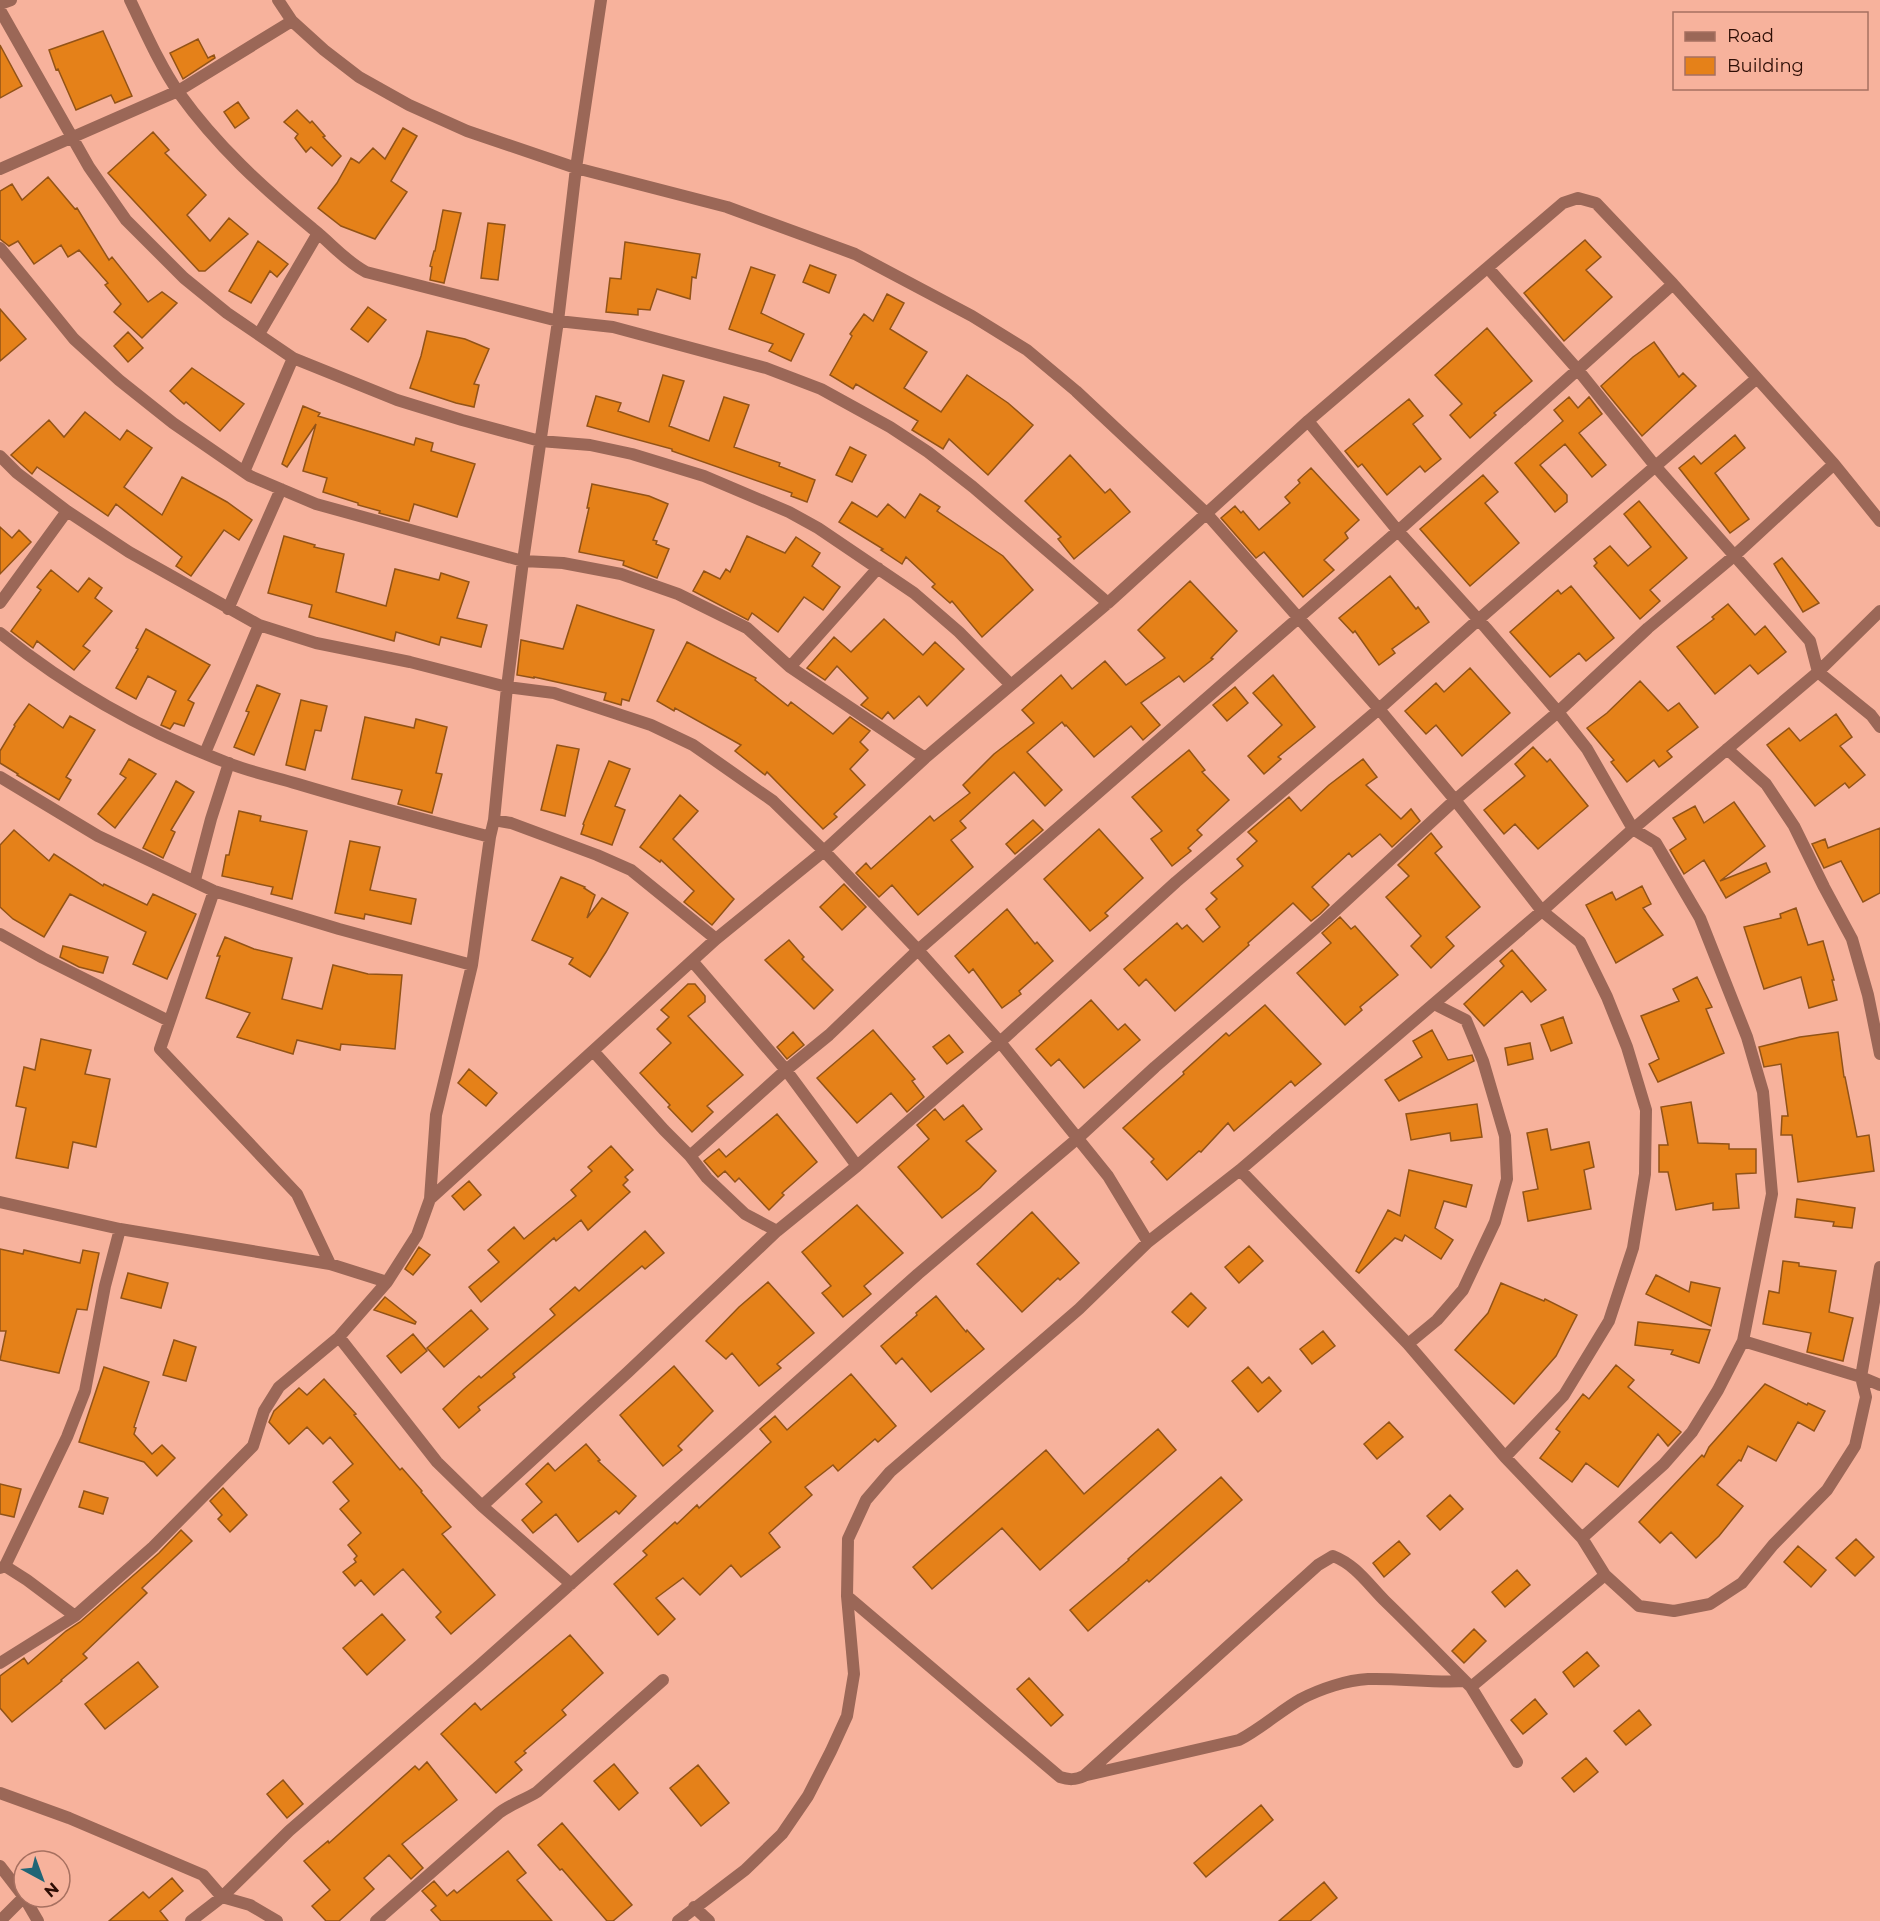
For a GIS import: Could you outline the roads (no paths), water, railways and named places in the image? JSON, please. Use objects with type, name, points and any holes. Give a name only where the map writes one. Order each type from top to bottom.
[{"type":"street","points":[[0,4],[11,0]]},
{"type":"street","points":[[130,0],[178,91],[232,158],[262,187],[318,232],[350,264],[366,272],[558,321],[613,327],[766,368],[821,389],[890,427],[928,452],[973,487],[1108,603]]},
{"type":"street","points":[[278,0],[292,21],[324,50],[359,77],[409,105],[467,131],[576,168],[727,207],[855,254],[972,316],[1027,350],[1076,391],[1206,513],[1298,616],[1455,800],[1542,911],[1580,942],[1619,1027],[1646,1110],[1645,1174],[1633,1248],[1609,1321],[1564,1395],[1505,1457]]},
{"type":"street","points":[[0,1663],[75,1616],[153,1547],[253,1446],[264,1412],[279,1387],[339,1337],[387,1282],[417,1235],[430,1199],[436,1115],[472,965],[490,837],[495,820],[507,687],[523,561],[601,0]]},
{"type":"street","points":[[0,10],[89,167],[126,220],[184,278],[227,313],[293,358],[397,400],[540,441],[590,445],[632,454],[704,476],[789,512],[818,528],[914,593],[1010,684]]},
{"type":"street","points":[[0,169],[178,91],[292,21]]},
{"type":"street","points":[[430,1199],[716,939],[824,851],[925,758],[1108,603],[1308,421],[1563,203],[1578,198],[1596,203],[1834,464],[1880,521]]},
{"type":"street","points":[[258,334],[318,232]]},
{"type":"street","points":[[0,249],[74,339],[119,380],[173,423],[244,472],[316,504],[523,561],[563,563],[621,574],[678,594],[747,628],[790,667],[925,758]]},
{"type":"street","points":[[1488,268],[1578,370],[1656,467],[1810,641],[1818,672],[1871,715],[1880,727]]},
{"type":"street","points":[[690,1156],[786,1070],[829,1035],[918,950],[1398,531],[1673,285]]},
{"type":"street","points":[[244,472],[293,358]]},
{"type":"street","points":[[482,1506],[777,1231],[857,1166],[1000,1042],[1176,882],[1379,710],[1478,620],[1756,379]]},
{"type":"street","points":[[1308,421],[1398,531],[1478,620],[1587,748],[1633,829],[1656,843],[1700,918],[1747,1037],[1763,1092],[1772,1194],[1743,1341],[1718,1390],[1692,1432],[1664,1464],[1582,1538]]},
{"type":"street","points":[[0,456],[17,473],[67,511],[129,552],[259,625],[316,643],[507,687],[554,693],[651,725],[693,745],[773,801],[918,950],[1000,1042],[1108,1176],[1148,1242]]},
{"type":"street","points":[[191,1921],[222,1897],[289,1831],[571,1584],[918,1274],[1078,1138],[1155,1067],[1325,920],[1455,800],[1558,712],[1648,628],[1734,556],[1834,464]]},
{"type":"street","points":[[228,609],[281,489]]},
{"type":"street","points":[[0,603],[67,511]]},
{"type":"street","points":[[790,667],[878,568]]},
{"type":"street","points":[[678,1921],[745,1870],[782,1834],[808,1796],[831,1751],[847,1716],[854,1674],[848,1596],[848,1539],[866,1500],[890,1472],[1079,1309],[1148,1242],[1240,1170],[1542,911],[1633,829],[1818,672],[1880,611]]},
{"type":"street","points":[[205,753],[259,625]]},
{"type":"street","points":[[0,633],[38,663],[92,698],[168,737],[229,764],[347,799],[490,837]]},
{"type":"street","points":[[1727,749],[1766,784],[1778,800],[1794,826],[1852,939],[1868,995],[1880,1054]]},
{"type":"street","points":[[195,880],[211,819],[229,764]]},
{"type":"street","points":[[0,777],[98,836],[214,891],[472,965]]},
{"type":"street","points":[[495,820],[511,823],[631,870],[716,939]]},
{"type":"street","points":[[214,891],[160,1049],[297,1194],[330,1264]]},
{"type":"street","points":[[0,934],[170,1021]]},
{"type":"street","points":[[693,962],[786,1070],[857,1166]]},
{"type":"street","points":[[1408,1344],[1437,1320],[1463,1290],[1495,1221],[1507,1179],[1505,1136],[1483,1061],[1466,1020],[1434,1004]]},
{"type":"street","points":[[594,1052],[690,1156],[707,1178],[745,1214],[777,1231]]},
{"type":"street","points":[[1240,1170],[1408,1344],[1505,1457],[1582,1538],[1605,1575],[1639,1606],[1674,1611],[1710,1604],[1742,1583],[1773,1545],[1827,1490],[1855,1446],[1866,1397],[1861,1377],[1880,1267]]},
{"type":"street","points":[[0,1202],[120,1229],[330,1264],[387,1282]]},
{"type":"street","points":[[75,1616],[27,1580],[3,1567],[67,1437],[85,1391],[105,1286],[120,1229]]},
{"type":"street","points":[[339,1337],[437,1462],[482,1506],[571,1584]]},
{"type":"street","points":[[1743,1341],[1861,1377],[1880,1385]]},
{"type":"street","points":[[848,1596],[1034,1753],[1060,1778],[1077,1780],[1318,1565],[1333,1556],[1347,1562],[1356,1570],[1468,1684],[1517,1761]]},
{"type":"street","points":[[1084,1776],[1239,1740],[1259,1729],[1301,1699],[1332,1687],[1366,1679],[1468,1684],[1605,1575]]},
{"type":"street","points":[[376,1921],[499,1813],[512,1803],[523,1800],[537,1791],[663,1680]]},
{"type":"street","points":[[0,1794],[69,1818],[203,1875],[222,1897],[249,1905],[277,1921]]},
{"type":"street","points":[[0,1866],[12,1882]]},
{"type":"street","points":[[694,1907],[709,1921]]},
{"type":"street","points":[[0,1921],[13,1909]]}]
